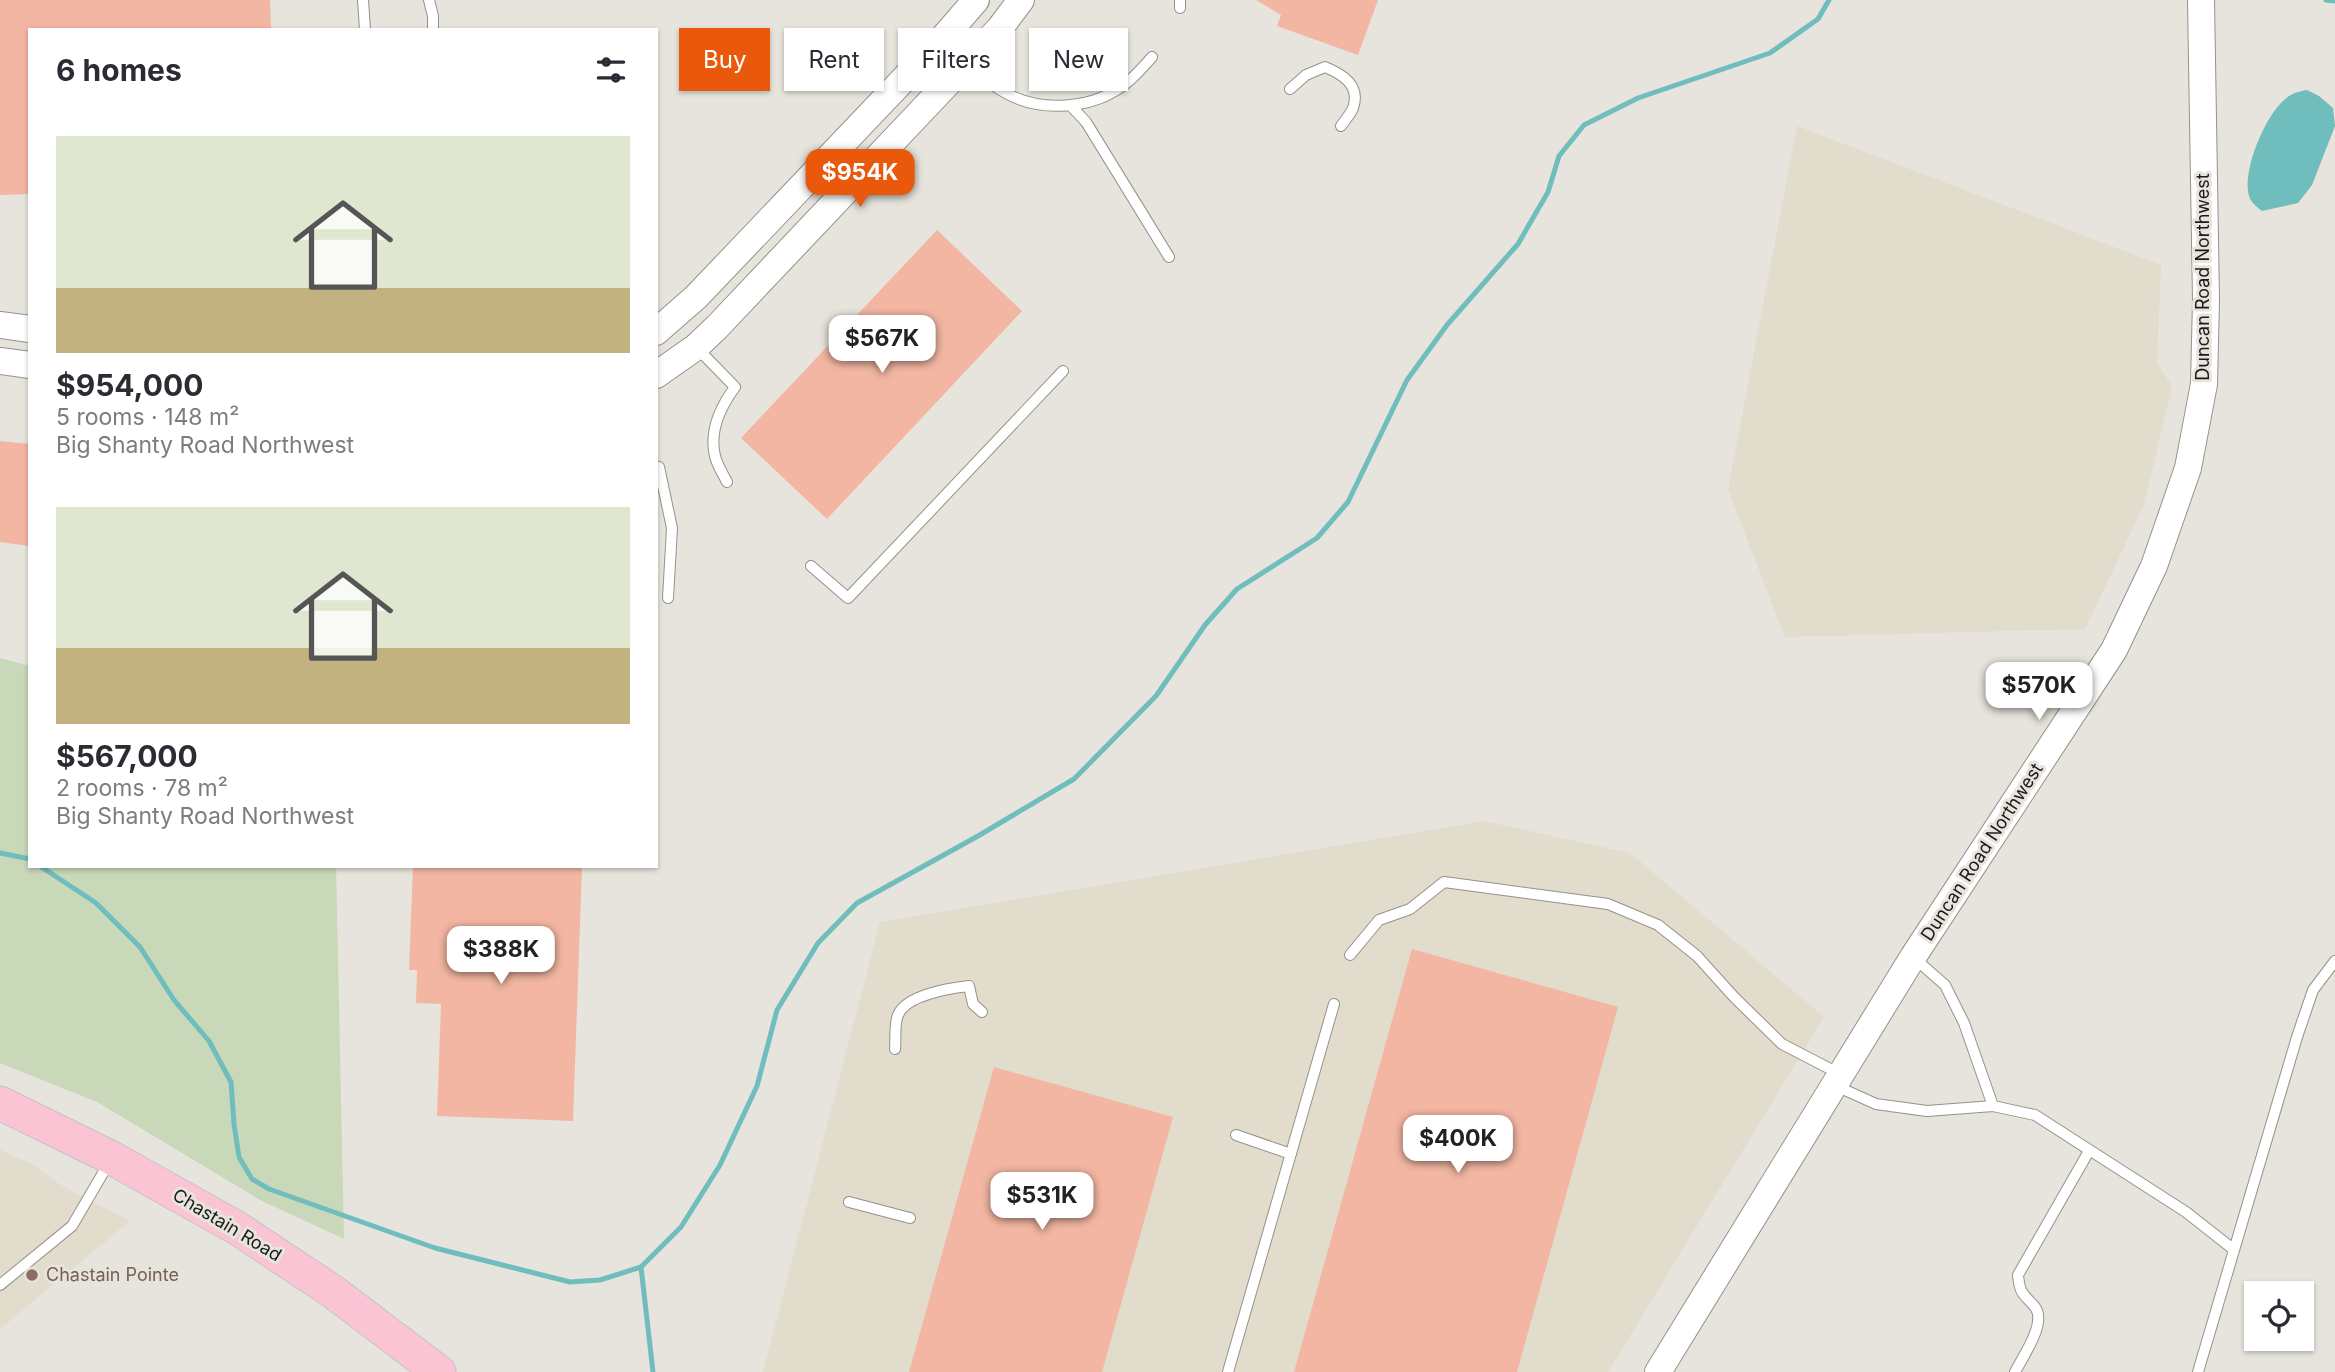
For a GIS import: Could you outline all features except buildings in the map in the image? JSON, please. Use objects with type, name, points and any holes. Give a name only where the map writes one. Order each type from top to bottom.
[{"type":"main road","name":"Chastain Road","points":[[0,1103],[112,1158],[237,1228],[332,1291],[439,1372]]},
{"type":"street","points":[[952,28],[976,0]]},
{"type":"street","points":[[1000,28],[1021,0]]},
{"type":"street","name":"Duncan Road Northwest","points":[[1658,1372],[1913,957],[2114,650],[2154,566],[2188,468],[2204,384],[2206,300],[2201,0]]},
{"type":"street","points":[[658,329],[696,298],[898,85]]},
{"type":"street","points":[[658,374],[696,347],[939,91]]},
{"type":"street","points":[[0,325],[28,329]]},
{"type":"street","points":[[0,361],[28,365]]},
{"type":"lane","points":[[363,0],[365,28]]},
{"type":"lane","points":[[429,0],[433,28]]},
{"type":"lane","points":[[1004,91],[1038,105],[1070,105],[1098,99],[1129,82],[1152,57]]},
{"type":"lane","points":[[1290,89],[1306,75],[1325,67],[1344,74],[1354,90],[1354,107],[1341,126]]},
{"type":"lane","points":[[1070,105],[1086,122],[1169,257]]},
{"type":"lane","points":[[696,347],[735,387],[721,407],[716,427],[715,455],[727,482]]},
{"type":"lane","points":[[811,566],[848,598],[1063,371]]},
{"type":"lane","points":[[658,470],[672,528],[668,598]]},
{"type":"lane","points":[[1350,955],[1379,920],[1410,909],[1444,883],[1608,904],[1658,925],[1697,956],[1782,1044],[1876,1104],[1927,1111],[1993,1107],[2035,1115],[2186,1212],[2233,1249]]},
{"type":"lane","points":[[1913,957],[1945,985],[1964,1023],[1993,1107]]},
{"type":"lane","points":[[2198,1372],[2313,990],[2335,961]]},
{"type":"lane","points":[[895,1049],[898,1014],[909,1002],[927,995],[969,986],[973,1004],[982,1012]]},
{"type":"lane","points":[[1228,1372],[1334,1004]]},
{"type":"lane","points":[[1236,1135],[1291,1154]]},
{"type":"lane","points":[[2015,1372],[2039,1324],[2037,1310],[2020,1293],[2018,1275],[2089,1151]]},
{"type":"lane","points":[[0,1285],[72,1226],[112,1158]]},
{"type":"lane","points":[[849,1202],[910,1218]]},
{"type":"shaded area","points":[[1797,126],[2161,265],[2157,363],[2172,386],[2144,505],[2085,629],[1785,637],[1728,490]]},
{"type":"shaded area","points":[[1484,821],[1630,853],[1824,1017],[1608,1372],[763,1372],[880,922]]},
{"type":"shaded area","name":"Chastain Pointe","points":[[0,1150],[34,1165],[59,1184],[130,1221],[0,1329]]},
{"type":"green space","points":[[0,658],[28,665],[28,868],[336,868],[344,1239],[260,1200],[97,1102],[0,1063]]},
{"type":"water","points":[[2307,90],[2333,108],[2335,126],[2312,185],[2298,203],[2262,211],[2250,199],[2248,189],[2251,162],[2261,134],[2275,110],[2287,97]]},
{"type":"waterway","points":[[43,868],[96,903],[140,947],[174,1000],[209,1041],[231,1082],[239,1157],[252,1179],[269,1189],[435,1248],[570,1282],[600,1280],[641,1267],[681,1227],[720,1165],[757,1086],[777,1010],[818,943],[857,903],[1074,779],[1156,696],[1205,625],[1237,589],[1317,538],[1348,502],[1407,380],[1447,325],[1518,244],[1548,192],[1559,156],[1584,125],[1638,98],[1770,53],[1818,19],[1829,0]]},
{"type":"waterway","points":[[2326,0],[2335,1]]},
{"type":"waterway","points":[[0,853],[28,859]]},
{"type":"waterway","points":[[641,1267],[653,1372]]},
{"type":"place","name":"Chastain Pointe","points":[[32,1275]]}]
